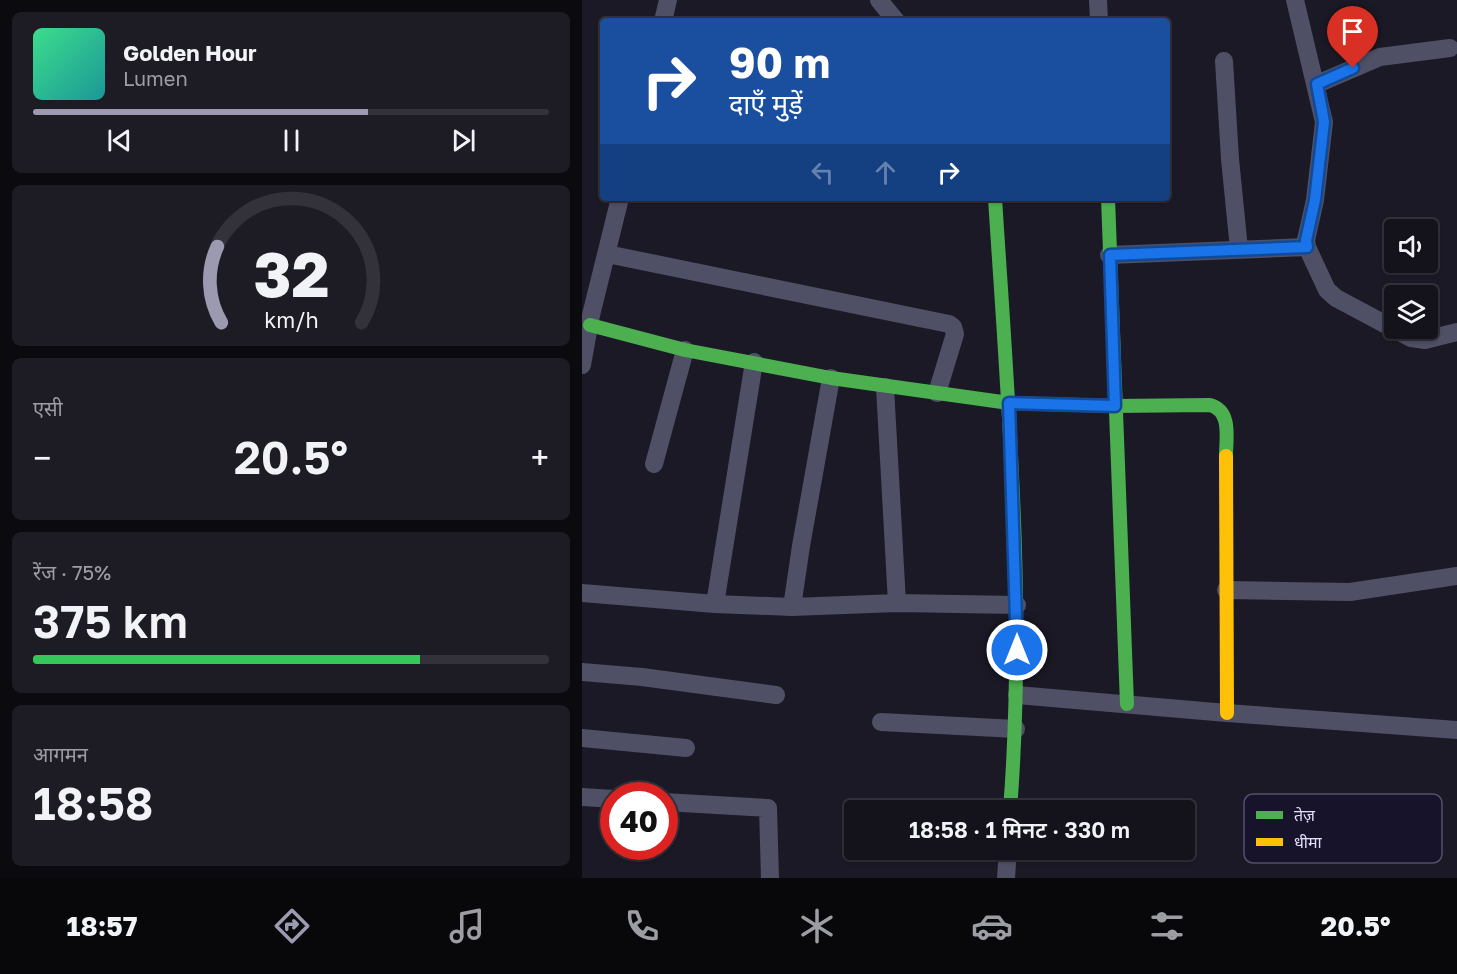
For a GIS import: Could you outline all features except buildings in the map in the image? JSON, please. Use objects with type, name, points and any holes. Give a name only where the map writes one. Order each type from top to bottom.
[{"type":"street","points":[[664,18],[668,0]]},
{"type":"street","points":[[879,0],[894,18]]},
{"type":"street","points":[[1098,0],[1099,18]]},
{"type":"street","points":[[1296,0],[1324,122],[1315,200],[1306,240],[1307,247],[1328,290],[1336,298],[1412,338],[1425,340],[1457,332]]},
{"type":"street","points":[[1317,84],[1380,57],[1450,48]]},
{"type":"street","points":[[1224,61],[1230,159],[1239,249]]},
{"type":"street","points":[[582,365],[588,318],[607,254],[619,201]]},
{"type":"street","points":[[995,201],[1009,403],[1017,605],[1016,729],[1011,800]]},
{"type":"street","points":[[1108,201],[1128,704]]},
{"type":"street","points":[[1110,255],[1307,247]]},
{"type":"street","points":[[607,254],[949,324],[953,327],[955,334],[937,393]]},
{"type":"street","points":[[588,318],[685,350],[885,387],[1009,403],[1115,406],[1210,405],[1219,407],[1224,412],[1226,420],[1227,713]]},
{"type":"street","points":[[654,464],[685,350]]},
{"type":"street","points":[[716,604],[754,362]]},
{"type":"street","points":[[792,607],[810,488],[831,378]]},
{"type":"street","points":[[885,387],[897,603]]},
{"type":"street","points":[[1226,590],[1350,592],[1457,576]]},
{"type":"street","points":[[582,593],[716,604],[792,607],[897,603],[1017,605]]},
{"type":"street","points":[[582,672],[642,677],[776,695]]},
{"type":"street","points":[[1017,695],[1457,729]]},
{"type":"street","points":[[881,722],[1016,729]]},
{"type":"street","points":[[582,738],[686,748]]},
{"type":"street","points":[[582,797],[600,798]]},
{"type":"street","points":[[678,803],[768,808],[770,878]]},
{"type":"street","points":[[1006,878],[1007,860]]},
{"type":"traffic: fast","points":[[995,201],[1010,428],[1016,580],[1016,657],[1011,800]]},
{"type":"traffic: fast","points":[[1108,201],[1127,704]]},
{"type":"traffic: fast","points":[[590,325],[685,350],[831,378],[1009,403],[1115,406],[1210,405],[1217,408],[1225,419],[1226,456]]},
{"type":"traffic: slow","points":[[1226,456],[1227,713]]},
{"type":"route","points":[[1017,650],[1009,403],[1115,406],[1110,255],[1307,247],[1306,240],[1315,200],[1324,122],[1317,84],[1353,68]]}]
